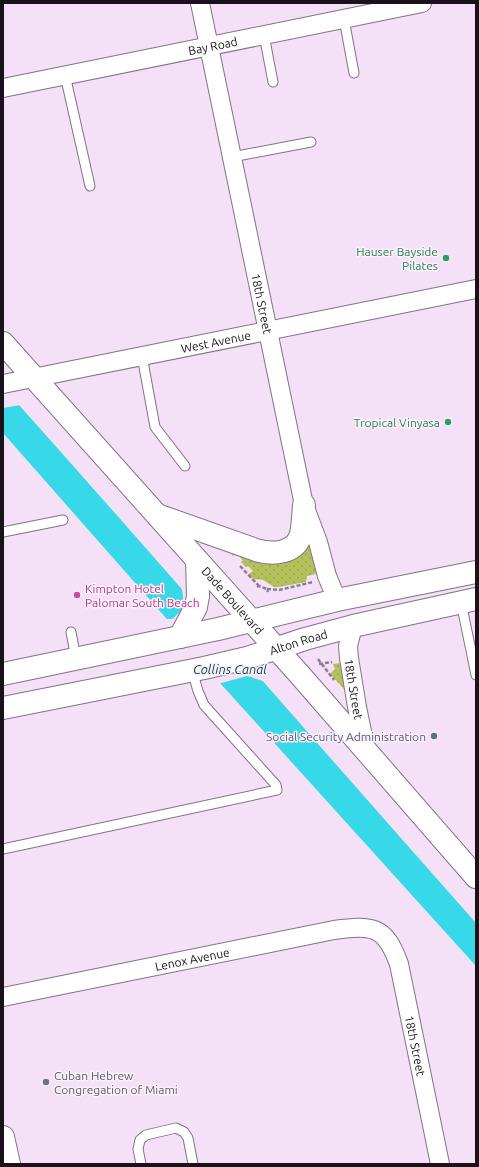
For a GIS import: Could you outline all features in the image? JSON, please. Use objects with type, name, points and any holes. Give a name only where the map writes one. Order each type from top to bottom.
[{"type":"main road","name":"Dade Boulevard","points":[[3,343],[35,377],[276,649],[476,877]]},
{"type":"main road","points":[[157,516],[256,550],[273,554],[287,550],[297,542],[301,535],[304,506]]},
{"type":"main road","points":[[178,637],[196,607],[198,596],[197,560]]},
{"type":"main road","points":[[3,674],[222,628],[337,600],[476,572]]},
{"type":"main road","name":"Alton Road","points":[[3,708],[247,658],[305,639],[354,626],[469,600]]},
{"type":"main road","points":[[3,1137],[8,1164]]},
{"type":"street","name":"18th Street","points":[[200,3],[304,506],[318,542],[327,576],[337,600]]},
{"type":"street","name":"Bay Road","points":[[3,88],[422,3]]},
{"type":"street","name":"West Avenue","points":[[3,384],[476,289]]},
{"type":"street","name":"18th Street","points":[[354,626],[348,646],[349,658],[366,751]]},
{"type":"street","name":"Lenox Avenue","points":[[3,997],[334,930],[357,927],[371,928],[380,932]]},
{"type":"street","name":"18th Street","points":[[380,932],[390,943],[399,964],[440,1164]]},
{"type":"lane","points":[[344,19],[354,72]]},
{"type":"lane","points":[[264,35],[274,82]]},
{"type":"lane","points":[[65,75],[90,186]]},
{"type":"lane","points":[[232,157],[311,142]]},
{"type":"lane","points":[[142,356],[155,427],[186,466]]},
{"type":"lane","points":[[3,532],[63,520]]},
{"type":"lane","points":[[469,600],[476,675]]},
{"type":"lane","points":[[71,632],[76,659]]},
{"type":"lane","points":[[3,849],[277,790],[276,785],[204,705],[198,691],[198,669]]},
{"type":"lane","points":[[141,1164],[138,1149],[140,1140],[146,1135],[176,1128],[184,1132],[188,1138],[193,1164]]},
{"type":"path","points":[[257,587],[260,586],[267,589],[279,590],[312,583],[313,579]]},
{"type":"green space","points":[[309,541],[316,574],[307,576],[306,582],[278,587],[274,587],[263,580],[253,579],[249,574],[253,571],[241,562],[243,561],[237,553],[233,556],[223,543]]},
{"type":"green space","points":[[340,663],[345,690],[330,674],[335,669],[333,664]]},
{"type":"water","name":"Collins Canal","points":[[3,387],[476,923],[476,966],[220,683],[166,618],[3,433]]},
{"type":"pier","points":[[3,385],[4,386],[21,405],[3,408]]},
{"type":"pier","points":[[181,584],[266,682],[247,676],[218,684],[165,619],[172,619],[180,612],[183,606]]},
{"type":"place","name":"Hauser Bayside Pilates","points":[[446,258]]},
{"type":"place","name":"Tropical Vinyasa","points":[[448,422]]},
{"type":"place","name":"Kimpton Hotel Palomar South Beach","points":[[77,595]]},
{"type":"place","name":"Social Security Administration","points":[[434,736]]},
{"type":"place","name":"Cuban Hebrew Congregation of Miami","points":[[46,1082]]}]
